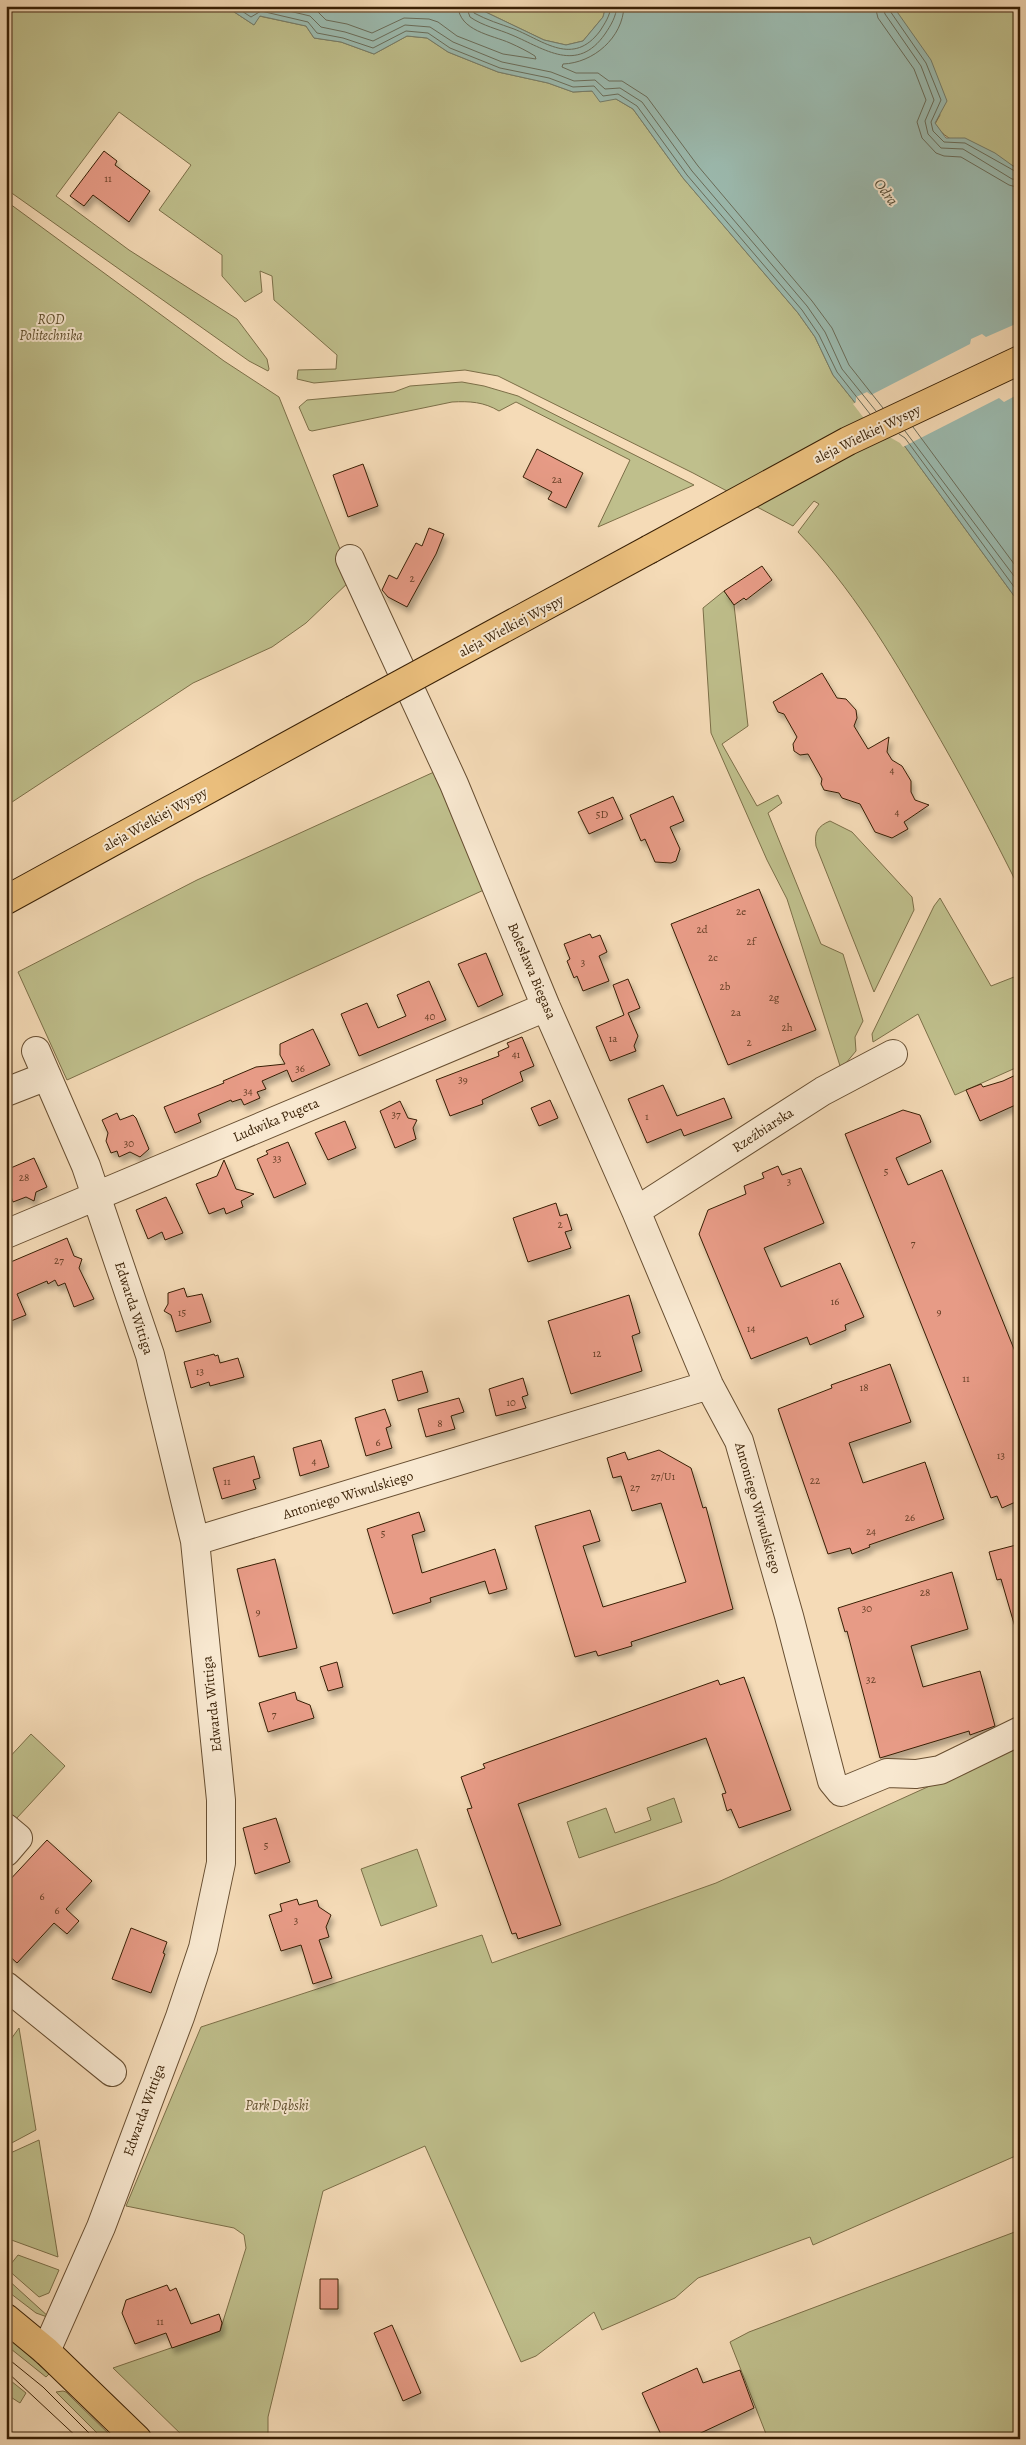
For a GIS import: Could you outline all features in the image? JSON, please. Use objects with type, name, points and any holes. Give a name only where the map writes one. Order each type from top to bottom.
[{"type":"main road","name":"aleja Wielkiej Wyspy","points":[[6,900],[848,441],[1020,360]]},
{"type":"main road","points":[[6,2318],[46,2350],[137,2439]]},
{"type":"street","name":"Bolesława Biegasa","points":[[350,559],[454,784],[546,1007],[636,1211],[709,1385]]},
{"type":"street","name":"Ludwika Pugeta","points":[[6,1234],[546,1007]]},
{"type":"street","name":"Edwarda Wittiga","points":[[36,1051],[86,1166],[150,1355],[195,1541],[221,1800],[221,1862],[203,1948],[180,2017],[104,2220],[67,2307],[46,2350]]},
{"type":"street","name":"Rzeźbiarska","points":[[636,1211],[823,1091],[894,1054]]},
{"type":"street","points":[[6,1092],[47,1076]]},
{"type":"street","name":"Antoniego Wiwulskiego","points":[[195,1541],[709,1385],[739,1441],[789,1616],[832,1781],[841,1792],[887,1773],[916,1774],[940,1770],[1020,1731]]},
{"type":"street","points":[[6,1828],[18,1838],[6,1852]]},
{"type":"street","points":[[7,1988],[112,2072]]},
{"type":"green space","points":[[6,6],[225,6],[254,25],[259,16],[306,26],[314,38],[341,42],[374,54],[407,36],[427,38],[448,52],[498,72],[548,83],[573,92],[592,91],[616,99],[633,109],[683,178],[798,313],[815,337],[833,375],[872,424],[901,441],[1020,604],[1020,890],[987,825],[914,693],[869,621],[835,575],[798,532],[819,504],[814,501],[793,526],[693,473],[498,376],[465,370],[314,383],[297,379],[298,370],[336,369],[337,355],[274,300],[272,276],[260,271],[262,292],[245,302],[222,276],[222,255],[159,210],[191,165],[119,112],[56,196],[129,250],[237,319],[267,359],[269,369],[268,371],[249,361],[6,189]]},
{"type":"green space","points":[[473,6],[606,6],[603,17],[583,41],[566,45],[544,40]]},
{"type":"green space","points":[[893,6],[1020,6],[1020,171],[1016,167],[959,144],[940,131],[935,124],[940,115]]},
{"type":"green space","name":"ROD Politechnika","points":[[6,201],[224,361],[279,397],[352,579],[306,623],[272,647],[193,683],[6,806]]},
{"type":"green space","points":[[462,382],[518,396],[694,485],[598,527],[630,460],[516,402],[499,411],[477,403],[452,402],[312,431],[309,430],[299,407],[307,400],[394,392],[410,386]]},
{"type":"green space","points":[[724,591],[734,605],[748,726],[722,744],[757,806],[778,795],[782,803],[768,813],[821,944],[843,954],[863,1021],[855,1037],[856,1051],[841,1069],[787,899],[767,860],[711,733],[703,608]]},
{"type":"green space","points":[[434,772],[486,889],[67,1080],[18,972],[197,880]]},
{"type":"green space","points":[[830,821],[852,832],[912,897],[914,910],[874,992],[816,846],[816,833],[822,825]]},
{"type":"green space","points":[[940,898],[991,986],[1014,977],[1020,991],[1020,1066],[955,1095],[918,1014],[873,1042],[872,1034],[934,906]]},
{"type":"green space","points":[[31,1734],[65,1766],[16,1819],[6,1810],[6,1761]]},
{"type":"green space","name":"Park Dąbski","points":[[1020,1745],[1020,1895],[1017,1896],[1020,1903],[1020,2154],[813,2245],[810,2237],[698,2278],[675,2298],[602,2330],[594,2312],[536,2356],[521,2362],[425,2146],[323,2191],[268,2417],[268,2439],[186,2439],[113,2368],[220,2331],[246,2248],[244,2235],[234,2228],[126,2206],[201,2027],[482,1935],[492,1963],[716,1883]]},
{"type":"green space","points":[[674,1798],[682,1822],[579,1858],[567,1822],[606,1808],[615,1833],[651,1820],[647,1808]]},
{"type":"green space","points":[[417,1849],[437,1906],[381,1926],[361,1869]]},
{"type":"green space","points":[[19,2028],[36,2130],[6,2146],[6,2046]]},
{"type":"green space","points":[[39,2140],[58,2257],[6,2238],[6,2155]]},
{"type":"green space","points":[[1020,2230],[1020,2439],[768,2439],[730,2342],[749,2332]]},
{"type":"green space","points":[[18,2255],[59,2270],[49,2293],[39,2297],[7,2269]]},
{"type":"green space","points":[[6,2278],[50,2318],[36,2313],[6,2290]]},
{"type":"green space","points":[[6,2335],[49,2374],[46,2377],[6,2345]]},
{"type":"green space","points":[[6,2377],[26,2393],[20,2403],[6,2394]]},
{"type":"green space","points":[[63,2391],[114,2439],[103,2439],[56,2392]]},
{"type":"water","name":"Odra","points":[[225,6],[473,6],[544,40],[566,45],[583,41],[603,17],[606,6],[893,6],[931,60],[947,101],[935,123],[946,138],[965,138],[995,153],[1020,171],[1020,604],[901,441],[872,424],[833,375],[815,337],[798,313],[683,178],[633,109],[616,99],[600,102],[592,91],[573,92],[548,83],[498,72],[448,52],[427,38],[407,36],[374,54],[341,42],[314,38],[306,26],[260,16],[254,25]]},
{"type":"pier","points":[[1020,322],[1020,389],[1014,391],[1015,396],[1004,402],[999,398],[903,447],[900,443],[870,426],[853,404],[856,402],[856,397],[867,392],[871,395],[970,344],[971,339],[982,334],[986,337]]},
{"type":"building","points":[[104,151],[117,161],[115,165],[150,191],[129,222],[93,195],[84,206],[70,196]]},
{"type":"building","points":[[537,449],[583,473],[566,508],[548,499],[552,492],[523,477]]},
{"type":"building","points":[[363,464],[378,506],[348,517],[333,475]]},
{"type":"building","points":[[429,528],[444,534],[436,554],[407,607],[388,597],[382,590],[389,575],[397,579],[416,543],[422,546]]},
{"type":"building","points":[[762,566],[772,580],[746,600],[744,598],[734,605],[724,591]]},
{"type":"building","points":[[822,673],[837,698],[846,699],[856,710],[857,718],[854,726],[868,749],[889,737],[887,752],[892,760],[902,766],[911,781],[911,792],[915,800],[929,805],[904,822],[908,829],[892,838],[875,832],[860,804],[842,798],[839,793],[824,790],[821,784],[822,779],[808,754],[800,755],[794,751],[793,744],[797,737],[784,714],[778,712],[773,702]]},
{"type":"building","points":[[673,796],[684,821],[670,827],[680,849],[676,861],[671,863],[655,862],[645,839],[641,841],[630,815]]},
{"type":"building","points":[[613,797],[623,819],[589,834],[578,812]]},
{"type":"building","points":[[759,889],[816,1030],[728,1065],[671,924]]},
{"type":"building","points":[[590,934],[592,938],[600,935],[607,952],[599,956],[609,981],[583,991],[577,976],[574,978],[567,961],[570,959],[564,944]]},
{"type":"building","points":[[486,953],[503,995],[478,1007],[458,964]]},
{"type":"building","points":[[628,979],[640,1008],[628,1013],[638,1036],[634,1046],[636,1051],[610,1061],[596,1027],[624,1015],[613,985]]},
{"type":"building","points":[[429,981],[446,1020],[359,1056],[341,1014],[367,1003],[378,1028],[406,1016],[397,995]]},
{"type":"building","points":[[313,1029],[330,1065],[292,1082],[287,1070],[262,1081],[266,1089],[257,1092],[260,1098],[244,1105],[241,1099],[232,1102],[231,1100],[198,1114],[201,1122],[175,1133],[164,1107],[224,1083],[223,1081],[256,1067],[285,1064],[280,1055],[280,1044]]},
{"type":"building","points":[[522,1037],[534,1066],[520,1072],[523,1081],[482,1100],[483,1104],[450,1116],[436,1080],[499,1056],[498,1052],[509,1047],[507,1043]]},
{"type":"building","points":[[1020,1073],[1020,1103],[980,1121],[966,1090],[981,1084],[983,1087],[1003,1081]]},
{"type":"building","points":[[663,1085],[677,1116],[724,1098],[732,1118],[684,1136],[681,1129],[647,1143],[628,1099]]},
{"type":"building","points":[[550,1100],[558,1118],[539,1126],[531,1108]]},
{"type":"building","points":[[400,1101],[408,1118],[417,1120],[413,1128],[416,1139],[395,1148],[380,1111]]},
{"type":"building","points":[[903,1110],[920,1115],[931,1142],[896,1158],[908,1185],[942,1170],[1020,1364],[1020,1500],[1002,1508],[997,1496],[991,1498],[845,1134]]},
{"type":"building","points":[[117,1113],[120,1120],[133,1115],[136,1118],[149,1149],[140,1157],[130,1152],[119,1157],[117,1151],[111,1153],[106,1141],[108,1133],[102,1120]]},
{"type":"building","points":[[345,1121],[356,1148],[328,1160],[315,1133]]},
{"type":"building","points":[[288,1142],[306,1184],[274,1198],[257,1159],[268,1154],[266,1151]]},
{"type":"building","points":[[34,1158],[47,1187],[36,1192],[34,1201],[26,1197],[13,1202],[6,1184],[6,1170]]},
{"type":"building","points":[[224,1160],[236,1189],[254,1194],[241,1201],[243,1207],[226,1214],[224,1208],[209,1214],[196,1184],[217,1176]]},
{"type":"building","points":[[778,1166],[782,1175],[801,1168],[824,1223],[764,1248],[781,1287],[840,1263],[864,1317],[845,1325],[846,1330],[810,1345],[807,1337],[751,1359],[699,1234],[708,1210],[746,1194],[744,1186],[764,1178],[762,1173]]},
{"type":"building","points":[[166,1197],[183,1233],[165,1240],[162,1232],[148,1239],[136,1210]]},
{"type":"building","points":[[556,1203],[560,1216],[567,1214],[572,1230],[565,1232],[571,1248],[528,1262],[513,1218]]},
{"type":"building","points":[[67,1238],[74,1256],[82,1259],[79,1268],[94,1299],[74,1307],[65,1283],[58,1286],[55,1280],[48,1284],[47,1281],[17,1294],[26,1315],[6,1323],[6,1264]]},
{"type":"building","points":[[184,1288],[187,1297],[202,1294],[211,1322],[176,1332],[171,1315],[164,1311],[168,1304],[168,1293]]},
{"type":"building","points":[[629,1295],[640,1333],[632,1336],[642,1371],[571,1394],[548,1321]]},
{"type":"building","points":[[214,1354],[215,1356],[218,1355],[220,1363],[238,1358],[244,1377],[210,1386],[209,1382],[191,1388],[184,1362]]},
{"type":"building","points":[[890,1364],[911,1422],[849,1443],[863,1483],[925,1462],[944,1519],[869,1545],[870,1547],[852,1554],[850,1548],[828,1554],[778,1409],[832,1388],[831,1385]]},
{"type":"building","points":[[422,1371],[428,1392],[398,1401],[392,1380]]},
{"type":"building","points":[[523,1378],[528,1395],[522,1397],[526,1408],[496,1416],[489,1389]]},
{"type":"building","points":[[459,1398],[464,1412],[451,1416],[455,1429],[426,1437],[418,1409]]},
{"type":"building","points":[[385,1409],[391,1426],[386,1428],[392,1448],[366,1456],[355,1418]]},
{"type":"building","points":[[321,1440],[329,1467],[300,1476],[293,1448]]},
{"type":"building","points":[[659,1450],[691,1468],[703,1508],[706,1507],[733,1609],[631,1642],[632,1646],[598,1656],[596,1651],[575,1657],[535,1526],[590,1510],[600,1541],[583,1546],[603,1607],[686,1582],[661,1503],[632,1511],[621,1476],[613,1478],[607,1458],[625,1452],[628,1460]]},
{"type":"building","points":[[254,1456],[260,1478],[253,1480],[256,1489],[222,1499],[213,1468]]},
{"type":"building","points":[[419,1512],[425,1531],[412,1535],[422,1573],[495,1549],[507,1589],[489,1594],[485,1581],[430,1598],[431,1602],[393,1614],[367,1529]]},
{"type":"building","points":[[1020,1544],[1020,1627],[1015,1627],[1001,1579],[997,1580],[989,1552]]},
{"type":"building","points":[[275,1559],[297,1648],[259,1657],[237,1569]]},
{"type":"building","points":[[952,1572],[968,1629],[911,1646],[923,1687],[980,1671],[995,1726],[970,1735],[969,1731],[880,1758],[847,1631],[845,1632],[838,1608]]},
{"type":"building","points":[[337,1662],[343,1687],[328,1691],[320,1667]]},
{"type":"building","points":[[744,1677],[791,1810],[739,1828],[731,1809],[727,1811],[722,1794],[726,1793],[706,1738],[518,1804],[561,1925],[518,1939],[516,1933],[512,1934],[467,1809],[472,1808],[461,1777],[485,1768],[483,1764],[718,1680],[720,1685]]},
{"type":"building","points":[[295,1692],[297,1700],[310,1705],[314,1718],[268,1732],[259,1703]]},
{"type":"building","points":[[276,1818],[290,1862],[255,1874],[243,1828]]},
{"type":"building","points":[[47,1840],[92,1881],[66,1909],[79,1921],[67,1934],[54,1923],[17,1963],[6,1953],[6,1884]]},
{"type":"building","points":[[297,1899],[299,1905],[317,1900],[319,1907],[331,1915],[326,1927],[329,1937],[319,1940],[332,1978],[313,1984],[301,1945],[281,1951],[269,1915],[282,1911],[280,1904]]},
{"type":"building","points":[[131,1928],[167,1942],[163,1953],[165,1954],[151,1993],[112,1979]]},
{"type":"building","points":[[320,2279],[338,2279],[338,2309],[320,2309]]},
{"type":"building","points":[[167,2285],[170,2291],[176,2288],[191,2324],[219,2314],[222,2323],[220,2331],[172,2348],[166,2333],[135,2344],[122,2313],[126,2300]]},
{"type":"building","points":[[392,2325],[421,2393],[403,2401],[374,2333]]},
{"type":"building","points":[[697,2368],[703,2383],[740,2370],[754,2408],[688,2439],[663,2439],[642,2393]]},
{"type":"tram line","points":[[6,2357],[43,2387],[95,2439]]},
{"type":"tram line","points":[[6,2371],[79,2439]]}]
